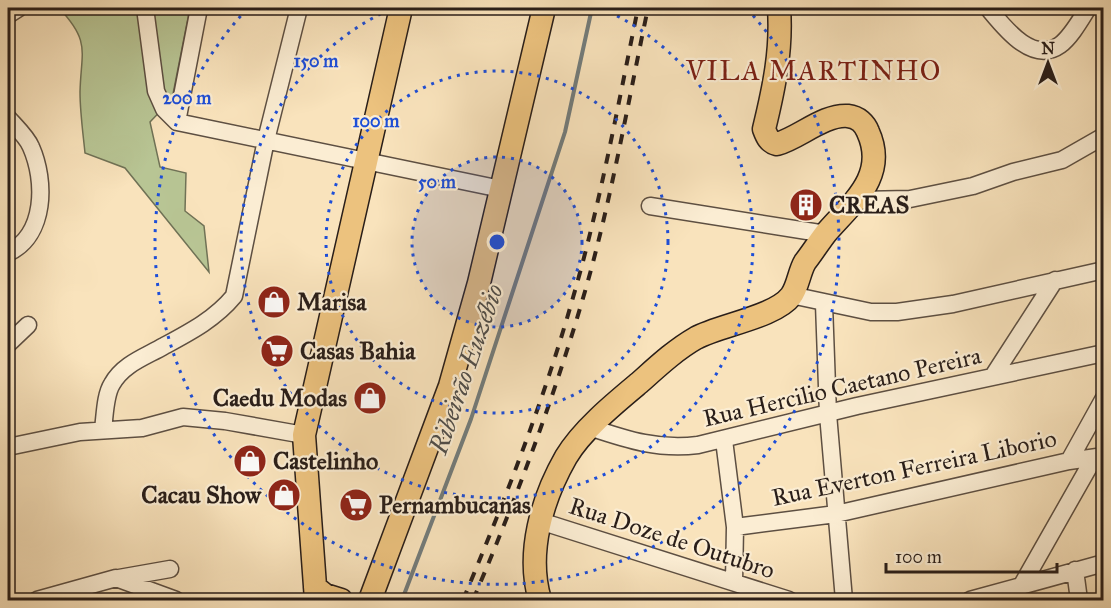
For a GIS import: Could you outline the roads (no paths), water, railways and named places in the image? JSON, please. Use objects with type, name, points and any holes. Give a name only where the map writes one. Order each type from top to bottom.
[{"type":"main road","points":[[341,600],[315,594],[304,435],[401,8]]},
{"type":"main road","points":[[348,600],[372,596],[398,532],[450,386],[479,283],[544,8]]},
{"type":"main road","points":[[540,600],[534,565],[540,521],[567,456],[626,394],[687,344],[778,305],[791,295],[803,265],[826,234],[859,200],[872,171],[873,143],[866,126],[859,120],[848,116],[836,117],[777,144],[770,142],[766,135],[764,129],[777,74],[781,31],[779,8]]},
{"type":"street","points":[[8,15],[18,8]]},
{"type":"street","points":[[145,8],[156,91],[164,109],[177,122],[501,189]]},
{"type":"street","points":[[177,122],[199,8]]},
{"type":"street","points":[[103,429],[110,386],[117,376],[131,363],[202,325],[222,311],[234,296],[266,140],[299,8]]},
{"type":"street","points":[[988,8],[1010,34],[1030,48],[1046,50],[1060,46],[1088,8]]},
{"type":"street","points":[[8,118],[31,145],[41,182],[36,217],[28,235],[8,253]]},
{"type":"street","points":[[859,200],[910,199],[974,186],[1013,172],[1062,160],[1104,136]]},
{"type":"street","points":[[650,206],[826,234]]},
{"type":"street","points":[[791,295],[824,304],[871,312],[922,310],[1104,270]]},
{"type":"street","points":[[993,376],[1055,280]]},
{"type":"street","points":[[824,304],[828,414],[844,600]]},
{"type":"street","points":[[8,344],[28,326]]},
{"type":"street","name":"Rua Hercilio Caetano Pereira","points":[[592,428],[631,441],[662,447],[724,440],[993,376],[1104,354]]},
{"type":"street","points":[[1069,461],[1104,398]]},
{"type":"street","points":[[8,447],[18,443],[103,429],[142,428],[174,418],[199,417],[304,435]]},
{"type":"street","points":[[724,440],[735,527],[734,582]]},
{"type":"street","points":[[1023,583],[1099,457]]},
{"type":"street","name":"Rua Everton Ferreira Liborio","points":[[735,527],[836,514],[1069,461],[1099,457]]},
{"type":"street","name":"Rua Doze de Outubro","points":[[540,521],[789,600]]},
{"type":"street","points":[[970,600],[1023,583],[1104,563]]},
{"type":"street","points":[[37,600],[116,578],[170,569]]},
{"type":"street","points":[[1075,570],[1079,600]]},
{"type":"street","points":[[116,578],[176,600]]},
{"type":"waterway","name":"Ribeirão Euzébio","points":[[402,600],[471,419],[565,132],[592,8]]},
{"type":"railway","points":[[463,600],[522,452],[572,301],[600,192],[638,8]]},
{"type":"railway","points":[[473,600],[531,454],[581,305],[609,195],[648,8]]},
{"type":"place","name":"CREAS","points":[[806,205]]},
{"type":"place","name":"Marisa","points":[[274,302]]},
{"type":"place","name":"Casas Bahia","points":[[277,351]]},
{"type":"place","name":"Caedu Modas","points":[[370,398]]},
{"type":"place","name":"Castelinho","points":[[250,461]]},
{"type":"place","name":"Cacau Show","points":[[284,495]]},
{"type":"place","name":"Pernambucanas","points":[[356,505]]},
{"type":"district","name":"VILA MARTINHO","points":[[814,70]]}]
